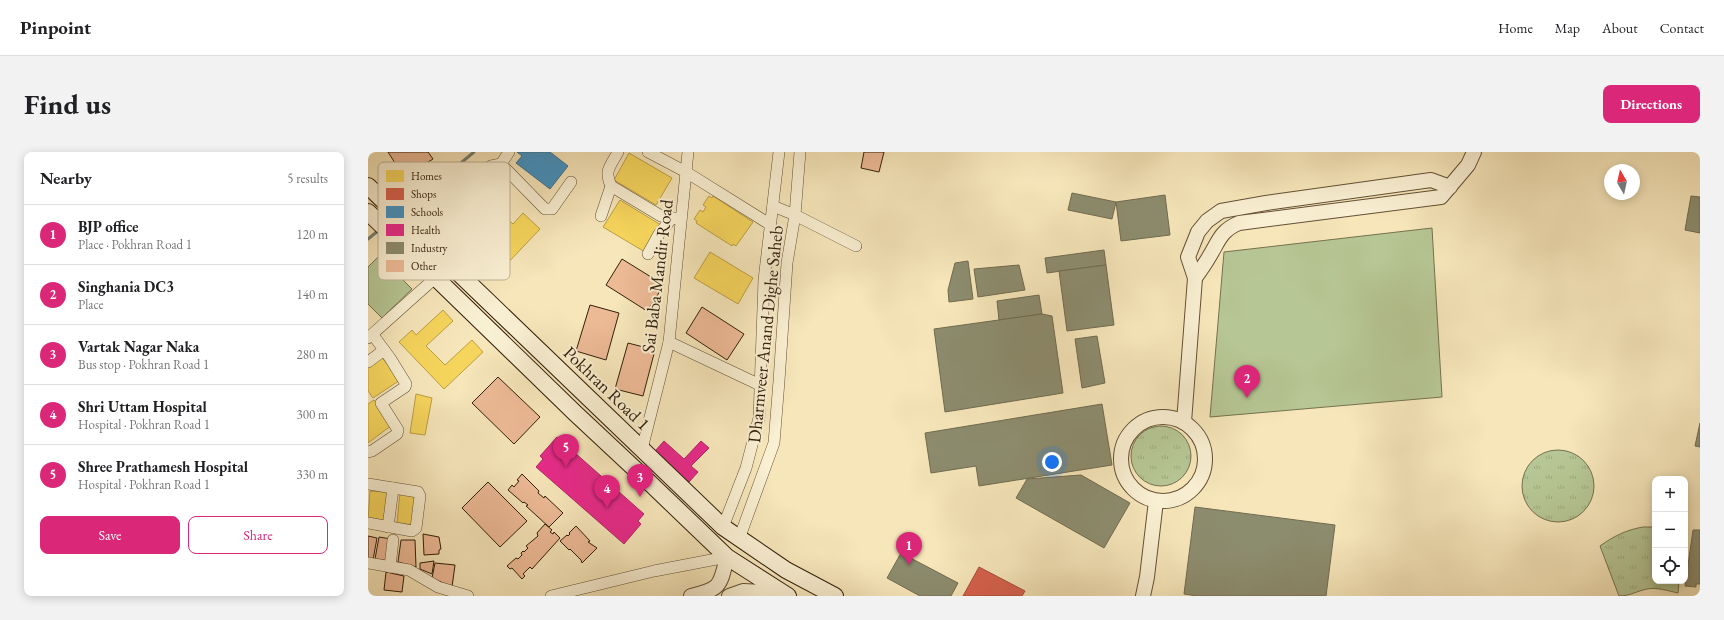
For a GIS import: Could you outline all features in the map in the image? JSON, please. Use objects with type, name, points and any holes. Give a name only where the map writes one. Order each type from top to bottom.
[{"type":"main road","name":"Pokhran Road 1","points":[[368,186],[378,196]]},
{"type":"main road","points":[[368,212],[378,222]]},
{"type":"main road","points":[[437,280],[727,557],[785,594]]},
{"type":"main road","name":"Pokhran Road 1","points":[[465,280],[724,527],[739,539],[786,570],[835,596]]},
{"type":"street","points":[[502,162],[509,152]]},
{"type":"street","points":[[618,152],[608,171],[607,178],[611,186],[661,216],[676,219]]},
{"type":"street","points":[[648,152],[686,172],[771,225]]},
{"type":"street","name":"Sai Baba Mandir Road","points":[[642,449],[669,342],[676,219],[686,172],[688,152]]},
{"type":"street","name":"Dharmveer Anand Dighe Saheb","points":[[724,527],[746,468],[759,418],[764,280],[779,152]]},
{"type":"street","name":"Dharmveer Anand Dighe Saheb","points":[[739,539],[774,443],[780,381],[787,263],[795,215],[800,152]]},
{"type":"street","points":[[1195,278],[1209,257],[1222,233],[1230,227],[1239,223],[1441,197],[1468,165],[1474,152]]},
{"type":"street","points":[[510,173],[545,209],[552,209],[571,182]]},
{"type":"street","points":[[1184,422],[1195,278],[1188,257],[1198,232],[1207,221],[1221,211],[1431,180],[1450,187]]},
{"type":"street","points":[[601,216],[611,186]]},
{"type":"street","points":[[773,206],[795,215],[856,246]]},
{"type":"street","points":[[648,254],[659,234],[676,219]]},
{"type":"street","points":[[368,452],[372,451],[396,434],[398,430],[382,403],[406,386],[406,383],[384,350],[370,336],[433,280]]},
{"type":"street","points":[[669,342],[760,385]]},
{"type":"street","points":[[368,362],[384,350]]},
{"type":"street","points":[[575,413],[590,399]]},
{"type":"street","points":[[1153,418],[1177,418],[1196,432],[1200,439],[1205,454],[1204,469],[1197,483],[1186,494],[1172,500],[1156,501],[1141,496],[1130,486],[1122,472],[1120,456],[1121,449],[1128,435],[1139,424],[1146,420],[1153,418]]},
{"type":"street","points":[[368,484],[418,492],[420,496],[416,528],[412,531],[368,523]]},
{"type":"street","points":[[388,527],[393,488]]},
{"type":"street","points":[[1143,596],[1147,577],[1156,501]]},
{"type":"street","points":[[390,566],[393,540]]},
{"type":"street","points":[[551,596],[654,571],[727,557],[721,581],[717,586],[708,592],[691,596]]},
{"type":"street","points":[[368,563],[409,570],[434,584],[468,596]]},
{"type":"street","points":[[433,596],[434,584]]},
{"type":"street","points":[[729,596],[743,591],[785,594]]},
{"type":"green space","points":[[1432,228],[1442,397],[1210,417],[1224,252]]},
{"type":"green space","points":[[378,257],[378,280],[403,280],[412,289],[382,318],[368,304],[368,267]]},
{"type":"green space","points":[[1161,426],[1177,431],[1182,435],[1186,440],[1191,456],[1186,472],[1182,477],[1177,481],[1161,486],[1145,481],[1140,477],[1136,472],[1131,456],[1136,440],[1140,435],[1145,431]]},
{"type":"green space","points":[[1558,450],[1578,456],[1588,466],[1594,486],[1588,506],[1578,516],[1558,522],[1538,516],[1528,506],[1522,486],[1528,466],[1538,456]]},
{"type":"green space","points":[[1643,527],[1652,527],[1652,584],[1679,584],[1678,593],[1655,588],[1619,596],[1600,546],[1610,539],[1631,530]]},
{"type":"building: Homes","points":[[629,153],[672,178],[656,205],[614,180]]},
{"type":"building: Homes","points":[[709,196],[712,198],[713,196],[753,222],[736,246],[733,244],[732,246],[696,223],[697,221],[694,219],[700,210],[703,212],[706,207],[703,205]]},
{"type":"building: Homes","points":[[620,200],[661,225],[645,252],[603,227]]},
{"type":"building: Homes","points":[[523,213],[540,229],[510,261],[510,221],[513,224]]},
{"type":"building: Homes","points":[[710,252],[753,278],[738,304],[694,278]]},
{"type":"building: Homes","points":[[443,310],[453,321],[426,346],[445,365],[472,340],[483,352],[444,389],[399,342],[412,330],[416,335]]},
{"type":"building: Homes","points":[[380,355],[400,380],[373,398],[368,391],[368,364]]},
{"type":"building: Homes","points":[[416,394],[432,398],[425,435],[410,433]]},
{"type":"building: Homes","points":[[374,400],[392,425],[368,443],[368,404]]},
{"type":"building: Homes","points":[[370,491],[387,492],[385,522],[368,521]]},
{"type":"building: Homes","points":[[400,492],[418,494],[414,525],[397,523]]},
{"type":"building: Shops","points":[[979,567],[1025,591],[1022,596],[963,596]]},
{"type":"building: Schools","points":[[517,152],[550,152],[568,166],[550,189],[516,163],[522,156]]},
{"type":"building: Health","points":[[557,437],[644,514],[638,521],[641,524],[624,544],[536,467],[543,459],[540,456]]},
{"type":"building: Health","points":[[664,441],[684,459],[701,441],[709,448],[691,466],[698,472],[689,482],[655,451]]},
{"type":"building: Industry","points":[[1072,193],[1116,202],[1112,219],[1068,210]]},
{"type":"building: Industry","points":[[1165,195],[1170,235],[1121,241],[1116,202]]},
{"type":"building: Industry","points":[[1691,196],[1700,197],[1700,233],[1685,230]]},
{"type":"building: Industry","points":[[1104,250],[1106,265],[1047,273],[1045,258]]},
{"type":"building: Industry","points":[[968,261],[973,299],[949,302],[948,290],[955,263]]},
{"type":"building: Industry","points":[[1019,265],[1025,290],[978,297],[974,269]]},
{"type":"building: Industry","points":[[1106,265],[1114,325],[1067,331],[1059,271]]},
{"type":"building: Industry","points":[[1039,295],[1042,314],[999,320],[997,301]]},
{"type":"building: Industry","points":[[1042,314],[1052,316],[1063,393],[945,412],[934,329]]},
{"type":"building: Industry","points":[[1097,336],[1105,383],[1082,388],[1075,339]]},
{"type":"building: Industry","points":[[1102,404],[1112,465],[979,486],[976,466],[931,473],[925,433]]},
{"type":"building: Industry","points":[[1700,423],[1700,447],[1695,446]]},
{"type":"building: Industry","points":[[1081,475],[1130,503],[1104,548],[1016,498],[1027,479]]},
{"type":"building: Industry","points":[[1195,507],[1335,525],[1326,596],[1197,596],[1184,594]]},
{"type":"building: Industry","points":[[1693,530],[1700,530],[1700,584],[1696,584],[1696,587],[1685,586],[1685,584],[1688,584],[1688,565]]},
{"type":"building: Industry","points":[[901,553],[958,583],[951,596],[920,596],[887,578]]},
{"type":"building: Other","points":[[388,152],[428,152],[433,159],[428,162],[394,162]]},
{"type":"building: Other","points":[[864,152],[884,152],[879,172],[861,168]]},
{"type":"building: Other","points":[[622,259],[664,285],[647,311],[606,285]]},
{"type":"building: Other","points":[[590,305],[619,313],[606,360],[576,351]]},
{"type":"building: Other","points":[[702,307],[744,334],[727,360],[686,333]]},
{"type":"building: Other","points":[[628,343],[655,350],[643,396],[615,389]]},
{"type":"building: Other","points":[[498,377],[540,417],[514,444],[472,403]]},
{"type":"building: Other","points":[[522,474],[539,491],[538,493],[544,498],[545,496],[563,513],[549,527],[526,506],[528,505],[524,502],[523,503],[508,490],[512,485],[514,487]]},
{"type":"building: Other","points":[[488,482],[527,521],[500,547],[462,508]]},
{"type":"building: Other","points":[[545,524],[552,530],[550,532],[553,534],[554,532],[560,538],[532,569],[530,567],[523,574],[525,576],[522,579],[512,568],[510,569],[507,566],[522,555],[521,553],[528,548],[526,546],[538,536],[537,533]]},
{"type":"building: Other","points":[[576,526],[590,541],[588,542],[597,548],[582,563],[570,549],[569,550],[560,541],[567,535],[568,536]]},
{"type":"building: Other","points":[[423,534],[439,537],[441,549],[439,550],[439,554],[424,555]]},
{"type":"building: Other","points":[[368,536],[377,538],[373,560],[368,559]]},
{"type":"building: Other","points":[[379,537],[391,539],[388,561],[375,559]]},
{"type":"building: Other","points":[[401,540],[415,540],[416,567],[398,562]]},
{"type":"building: Other","points":[[434,561],[432,574],[420,569],[420,563]]},
{"type":"building: Other","points":[[435,563],[455,565],[452,587],[432,578]]},
{"type":"building: Other","points":[[386,572],[404,576],[402,592],[384,590]]},
{"type":"waterway","points":[[462,162],[474,152]]},
{"type":"waterway","points":[[368,239],[378,231]]},
{"type":"place","name":"Singhania DC3","points":[[1247,398]]},
{"type":"place","name":"Shree Prathamesh Hospital","points":[[566,467]]},
{"type":"place","name":"Vartak Nagar Naka","points":[[640,497]]},
{"type":"place","name":"Shri Uttam Hospital","points":[[607,508]]},
{"type":"place","name":"BJP office","points":[[909,565]]}]
